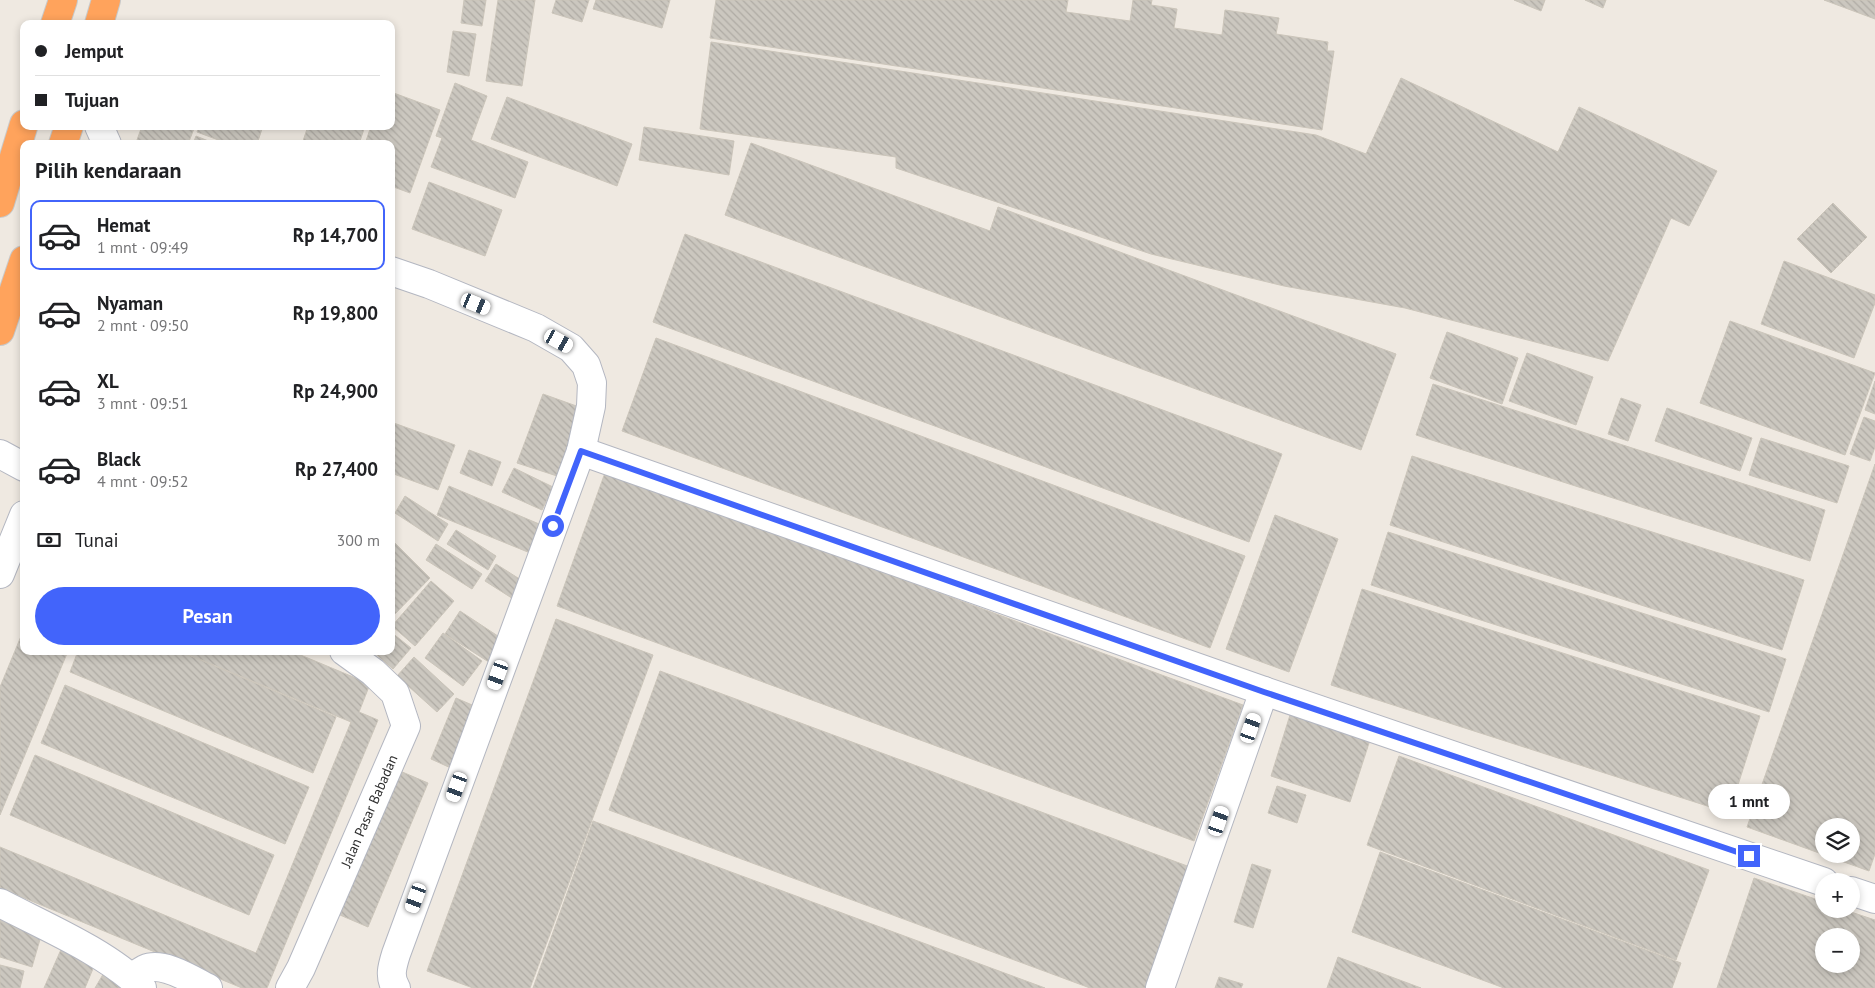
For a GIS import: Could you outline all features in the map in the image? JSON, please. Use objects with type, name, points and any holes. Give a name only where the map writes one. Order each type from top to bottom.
[{"type":"highway","points":[[56,20],[63,0]]},
{"type":"highway","points":[[100,20],[106,0]]},
{"type":"highway","points":[[0,203],[22,130]]},
{"type":"highway","points":[[0,331],[20,272]]},
{"type":"street","points":[[395,272],[429,284],[536,328],[571,348],[586,365],[592,383],[591,406],[581,451],[396,954],[392,968],[392,979],[396,988]]},
{"type":"street","points":[[581,451],[1264,692],[1815,879]]},
{"type":"street","points":[[0,454],[20,465]]},
{"type":"street","points":[[0,574],[20,525]]},
{"type":"street","name":"Jalan Pasar Babadan","points":[[290,988],[301,968],[406,726],[395,693],[373,672],[350,655]]},
{"type":"street","points":[[1160,988],[1264,692]]},
{"type":"street","points":[[1860,894],[1875,899]]},
{"type":"street","points":[[0,903],[83,947],[112,964],[137,982],[146,968],[158,967],[172,971],[208,988]]},
{"type":"building","points":[[464,0],[486,0],[482,26],[461,23]]},
{"type":"building","points":[[498,0],[535,0],[522,86],[486,81]]},
{"type":"building","points":[[556,0],[589,0],[582,22],[552,13]]},
{"type":"building","points":[[596,0],[670,0],[662,28],[593,9]]},
{"type":"building","points":[[716,0],[1068,0],[1066,12],[1130,21],[1133,0],[1152,0],[1151,5],[1177,9],[1174,28],[1222,35],[1225,10],[1279,18],[1276,34],[1328,42],[1327,51],[1334,51],[1322,130],[710,38]]},
{"type":"building","points":[[1514,0],[1545,0],[1541,11]]},
{"type":"building","points":[[1585,0],[1606,0],[1603,8]]},
{"type":"building","points":[[1824,0],[1875,0],[1875,19]]},
{"type":"building","points":[[453,31],[476,34],[469,76],[447,72]]},
{"type":"building","points":[[711,42],[1316,135],[1366,154],[1401,78],[1558,152],[1579,107],[1717,171],[1689,226],[1671,218],[1608,361],[1405,308],[1284,286],[1151,254],[896,168],[896,157],[700,129]]},
{"type":"building","points":[[455,83],[487,96],[471,140],[528,162],[515,198],[431,167],[442,138],[436,136]]},
{"type":"building","points":[[395,93],[440,110],[410,193],[395,187],[395,140],[366,140],[370,130],[395,130]]},
{"type":"building","points":[[507,97],[632,144],[617,186],[491,139]]},
{"type":"building","points":[[644,127],[734,141],[729,175],[639,160]]},
{"type":"building","points":[[141,130],[193,130],[190,140],[137,140]]},
{"type":"building","points":[[198,130],[262,130],[258,140],[218,140],[197,132]]},
{"type":"building","points":[[307,130],[364,130],[360,140],[303,140]]},
{"type":"building","points":[[196,136],[206,140],[194,140]]},
{"type":"building","points":[[751,143],[990,231],[998,207],[1396,354],[1361,450],[725,215]]},
{"type":"building","points":[[429,182],[502,210],[485,256],[412,229]]},
{"type":"building","points":[[1833,203],[1867,237],[1831,273],[1797,239]]},
{"type":"building","points":[[685,234],[1282,454],[1249,542],[653,322]]},
{"type":"building","points":[[1784,261],[1875,295],[1875,303],[1854,358],[1761,324]]},
{"type":"building","points":[[1730,321],[1875,373],[1845,455],[1700,403]]},
{"type":"building","points":[[1447,332],[1518,358],[1502,404],[1430,378]]},
{"type":"building","points":[[656,338],[1245,556],[1210,648],[622,431]]},
{"type":"building","points":[[1527,353],[1593,377],[1576,425],[1509,401]]},
{"type":"building","points":[[1875,381],[1875,414],[1865,410]]},
{"type":"building","points":[[1433,384],[1825,510],[1810,561],[1416,435]]},
{"type":"building","points":[[543,394],[582,408],[557,476],[517,463]]},
{"type":"building","points":[[1621,398],[1641,405],[1628,441],[1608,434]]},
{"type":"building","points":[[1667,408],[1752,438],[1740,471],[1655,441]]},
{"type":"building","points":[[1864,417],[1875,421],[1875,447],[1870,461],[1850,454]]},
{"type":"building","points":[[395,423],[455,445],[438,490],[395,474]]},
{"type":"building","points":[[1761,438],[1849,466],[1837,503],[1749,475]]},
{"type":"building","points":[[469,450],[501,462],[492,486],[460,473]]},
{"type":"building","points":[[1412,456],[1804,580],[1782,650],[1390,525]]},
{"type":"building","points":[[1875,464],[1875,854],[1869,871],[1847,863],[1860,863],[1860,818],[1815,818],[1815,852],[1747,827]]},
{"type":"building","points":[[514,468],[553,487],[542,510],[502,492]]},
{"type":"building","points":[[606,470],[1243,705],[1194,841],[557,606]]},
{"type":"building","points":[[449,486],[551,529],[540,557],[437,515]]},
{"type":"building","points":[[405,496],[448,524],[438,541],[395,513]]},
{"type":"building","points":[[1275,515],[1338,539],[1289,672],[1226,649]]},
{"type":"building","points":[[456,530],[496,556],[488,570],[447,544]]},
{"type":"building","points":[[1388,532],[1786,659],[1769,712],[1371,585]]},
{"type":"building","points":[[395,543],[430,578],[395,614]]},
{"type":"building","points":[[436,544],[482,574],[472,589],[426,560]]},
{"type":"building","points":[[496,564],[529,585],[518,602],[485,581]]},
{"type":"building","points":[[431,581],[454,601],[415,646],[395,629],[395,623]]},
{"type":"building","points":[[1362,589],[1760,716],[1729,813],[1331,685]]},
{"type":"building","points":[[460,611],[510,644],[495,666],[445,634]]},
{"type":"building","points":[[556,619],[653,655],[530,988],[473,988],[427,971]]},
{"type":"building","points":[[443,633],[482,661],[463,686],[425,658]]},
{"type":"building","points":[[395,635],[411,648],[393,669],[377,655],[395,655]]},
{"type":"building","points":[[20,639],[20,655],[66,655],[0,815],[0,687]]},
{"type":"building","points":[[76,655],[189,655],[336,717],[313,773],[70,672]]},
{"type":"building","points":[[190,655],[301,655],[370,684],[359,712],[378,720],[267,988],[242,988],[0,888],[0,847],[256,953],[351,722]]},
{"type":"building","points":[[414,657],[454,694],[437,712],[397,676]]},
{"type":"building","points":[[660,671],[1190,867],[1145,988],[1090,988],[609,810]]},
{"type":"building","points":[[65,685],[309,787],[285,844],[41,743]]},
{"type":"building","points":[[456,698],[479,708],[453,769],[431,759]]},
{"type":"building","points":[[1290,715],[1370,740],[1350,802],[1271,776]]},
{"type":"building","points":[[35,755],[274,855],[249,915],[10,815]]},
{"type":"building","points":[[1399,756],[1709,870],[1676,960],[1367,845]]},
{"type":"building","points":[[400,771],[428,783],[368,927],[340,915]]},
{"type":"building","points":[[1277,786],[1306,795],[1297,823],[1268,813]]},
{"type":"building","points":[[593,821],[1045,988],[533,988]]},
{"type":"building","points":[[1380,852],[1681,963],[1672,988],[1504,988],[1352,932]]},
{"type":"building","points":[[1252,864],[1271,870],[1253,928],[1234,922]]},
{"type":"building","points":[[1754,878],[1815,899],[1815,918],[1860,918],[1860,915],[1875,920],[1875,988],[1717,988]]},
{"type":"building","points":[[0,916],[43,929],[32,967],[0,957]]},
{"type":"building","points":[[63,945],[97,959],[85,988],[44,988]]},
{"type":"building","points":[[1338,957],[1421,988],[1327,988]]},
{"type":"building","points":[[0,965],[24,971],[20,988],[0,988]]},
{"type":"building","points":[[105,971],[135,988],[95,988]]},
{"type":"building","points":[[1219,977],[1243,984],[1241,988],[1215,988]]},
{"type":"route","points":[[553,526],[581,451],[1264,692],[1749,856]]}]
